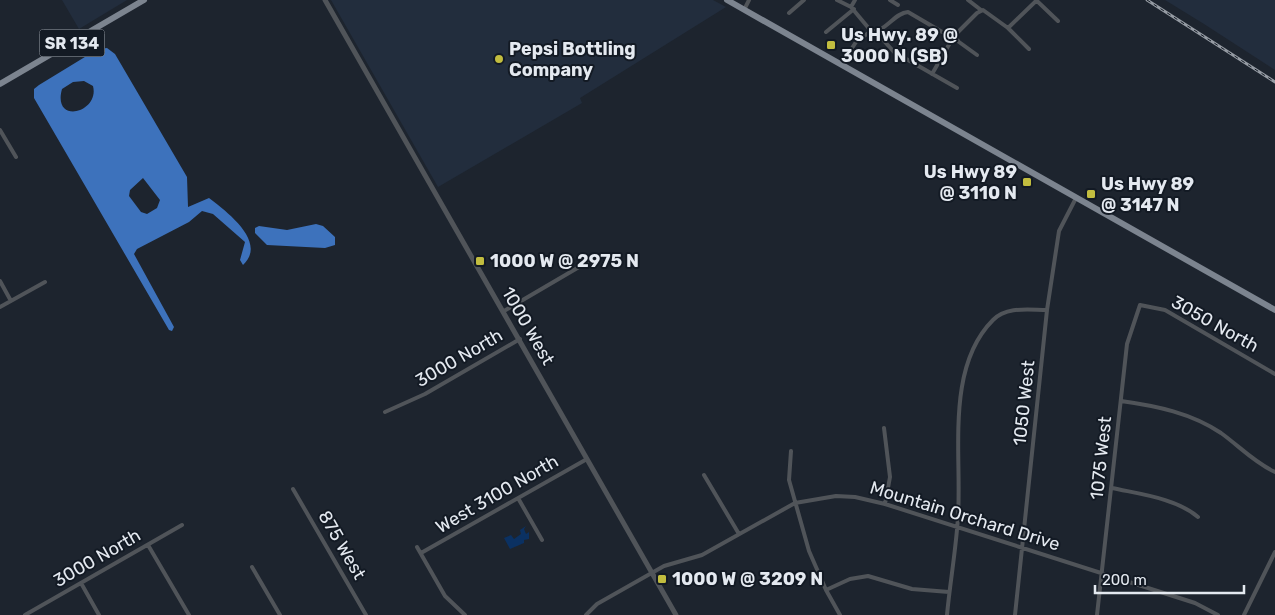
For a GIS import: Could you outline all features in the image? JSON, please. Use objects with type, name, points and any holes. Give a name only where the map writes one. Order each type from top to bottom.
[{"type":"main road","name":"SR 134","points":[[0,84],[144,0]]},
{"type":"main road","points":[[727,0],[1275,310]]},
{"type":"street","name":"1000 West","points":[[325,0],[676,615]]},
{"type":"street","points":[[744,10],[749,0]]},
{"type":"street","points":[[789,13],[804,0]]},
{"type":"street","points":[[837,0],[852,8],[887,47],[957,88]]},
{"type":"street","points":[[826,32],[852,8],[855,0]]},
{"type":"street","points":[[890,0],[898,5]]},
{"type":"street","points":[[968,0],[1008,28],[1029,49]]},
{"type":"street","points":[[1008,28],[1037,0],[1058,22]]},
{"type":"street","points":[[932,74],[954,36],[981,10]]},
{"type":"street","points":[[841,65],[856,42],[901,13],[908,12],[949,36],[954,36],[977,55]]},
{"type":"street","points":[[1,133],[16,157]]},
{"type":"street","name":"1050 West","points":[[1015,615],[1047,310],[1059,231],[1076,198]]},
{"type":"street","name":"3000 North","points":[[504,311],[591,260]]},
{"type":"street","points":[[0,281],[11,301]]},
{"type":"street","points":[[0,307],[45,282]]},
{"type":"street","name":"3050 North","points":[[1140,305],[1165,310],[1275,374]]},
{"type":"street","name":"1075 West","points":[[1098,615],[1127,344],[1140,305]]},
{"type":"street","points":[[946,615],[957,528],[959,432],[963,376],[966,364],[988,328],[998,317],[1013,310],[1047,310]]},
{"type":"street","name":"3000 North","points":[[385,412],[426,394],[520,339]]},
{"type":"street","points":[[1121,401],[1160,407],[1187,416],[1222,434],[1275,472]]},
{"type":"street","points":[[884,428],[890,477],[885,504]]},
{"type":"street","points":[[792,451],[788,473],[809,551],[826,590],[840,615]]},
{"type":"street","name":"West 3100 North","points":[[421,553],[587,458]]},
{"type":"street","points":[[704,475],[739,534]]},
{"type":"street","points":[[1112,488],[1154,497],[1190,510],[1198,517]]},
{"type":"street","name":"875 West","points":[[294,489],[366,615]]},
{"type":"street","name":"Mountain Orchard Drive","points":[[586,615],[597,604],[652,572],[672,563],[695,559],[795,503],[836,496],[855,497],[885,504],[1195,603],[1218,615]]},
{"type":"street","points":[[518,498],[542,540]]},
{"type":"street","name":"3000 North","points":[[25,615],[182,525]]},
{"type":"street","points":[[148,545],[189,615]]},
{"type":"street","points":[[418,547],[445,596],[465,615]]},
{"type":"street","points":[[1244,615],[1275,552]]},
{"type":"street","points":[[252,567],[280,615]]},
{"type":"street","points":[[826,590],[850,579],[876,576],[912,589],[949,592]]},
{"type":"street","points":[[81,583],[99,615]]},
{"type":"shaded area","points":[[62,0],[127,0],[79,29]]},
{"type":"shaded area","points":[[331,0],[713,0],[726,7],[580,98],[582,103],[438,187]]},
{"type":"shaded area","points":[[1165,0],[1275,0],[1275,70],[1204,24]]},
{"type":"shaded area","points":[[107,48],[115,54],[187,177],[188,207],[209,198],[242,228],[248,237],[251,247],[249,256],[243,265],[240,260],[245,242],[213,214],[202,211],[189,222],[137,249],[134,254],[174,327],[172,331],[169,330],[34,98],[34,89],[39,85],[98,49]],"holes":[[[84,81],[93,86],[93,95],[90,103],[76,111],[69,111],[64,108],[61,100],[62,89],[73,82]],[[143,178],[160,200],[157,208],[147,214],[141,212],[129,196],[130,190]]]},
{"type":"shaded area","points":[[316,224],[323,226],[335,237],[335,245],[325,248],[267,245],[255,233],[255,228],[259,226],[287,230]]},
{"type":"shaded area","points":[[526,526],[524,529],[526,534],[529,532],[529,539],[510,549],[504,538],[511,535],[514,539],[521,534],[520,530]]},
{"type":"railway","points":[[1147,0],[1275,82]]},
{"type":"place","name":"Us Hwy. 89 @ 3000 N (SB)","points":[[831,45]]},
{"type":"place","name":"Pepsi Bottling Company","points":[[499,59]]},
{"type":"place","name":"Us Hwy 89 @ 3110 N","points":[[1027,182]]},
{"type":"place","name":"Us Hwy 89 @ 3147 N","points":[[1091,194]]},
{"type":"place","name":"1000 W @ 2975 N","points":[[480,261]]},
{"type":"place","name":"1000 W @ 3209 N","points":[[662,579]]}]
